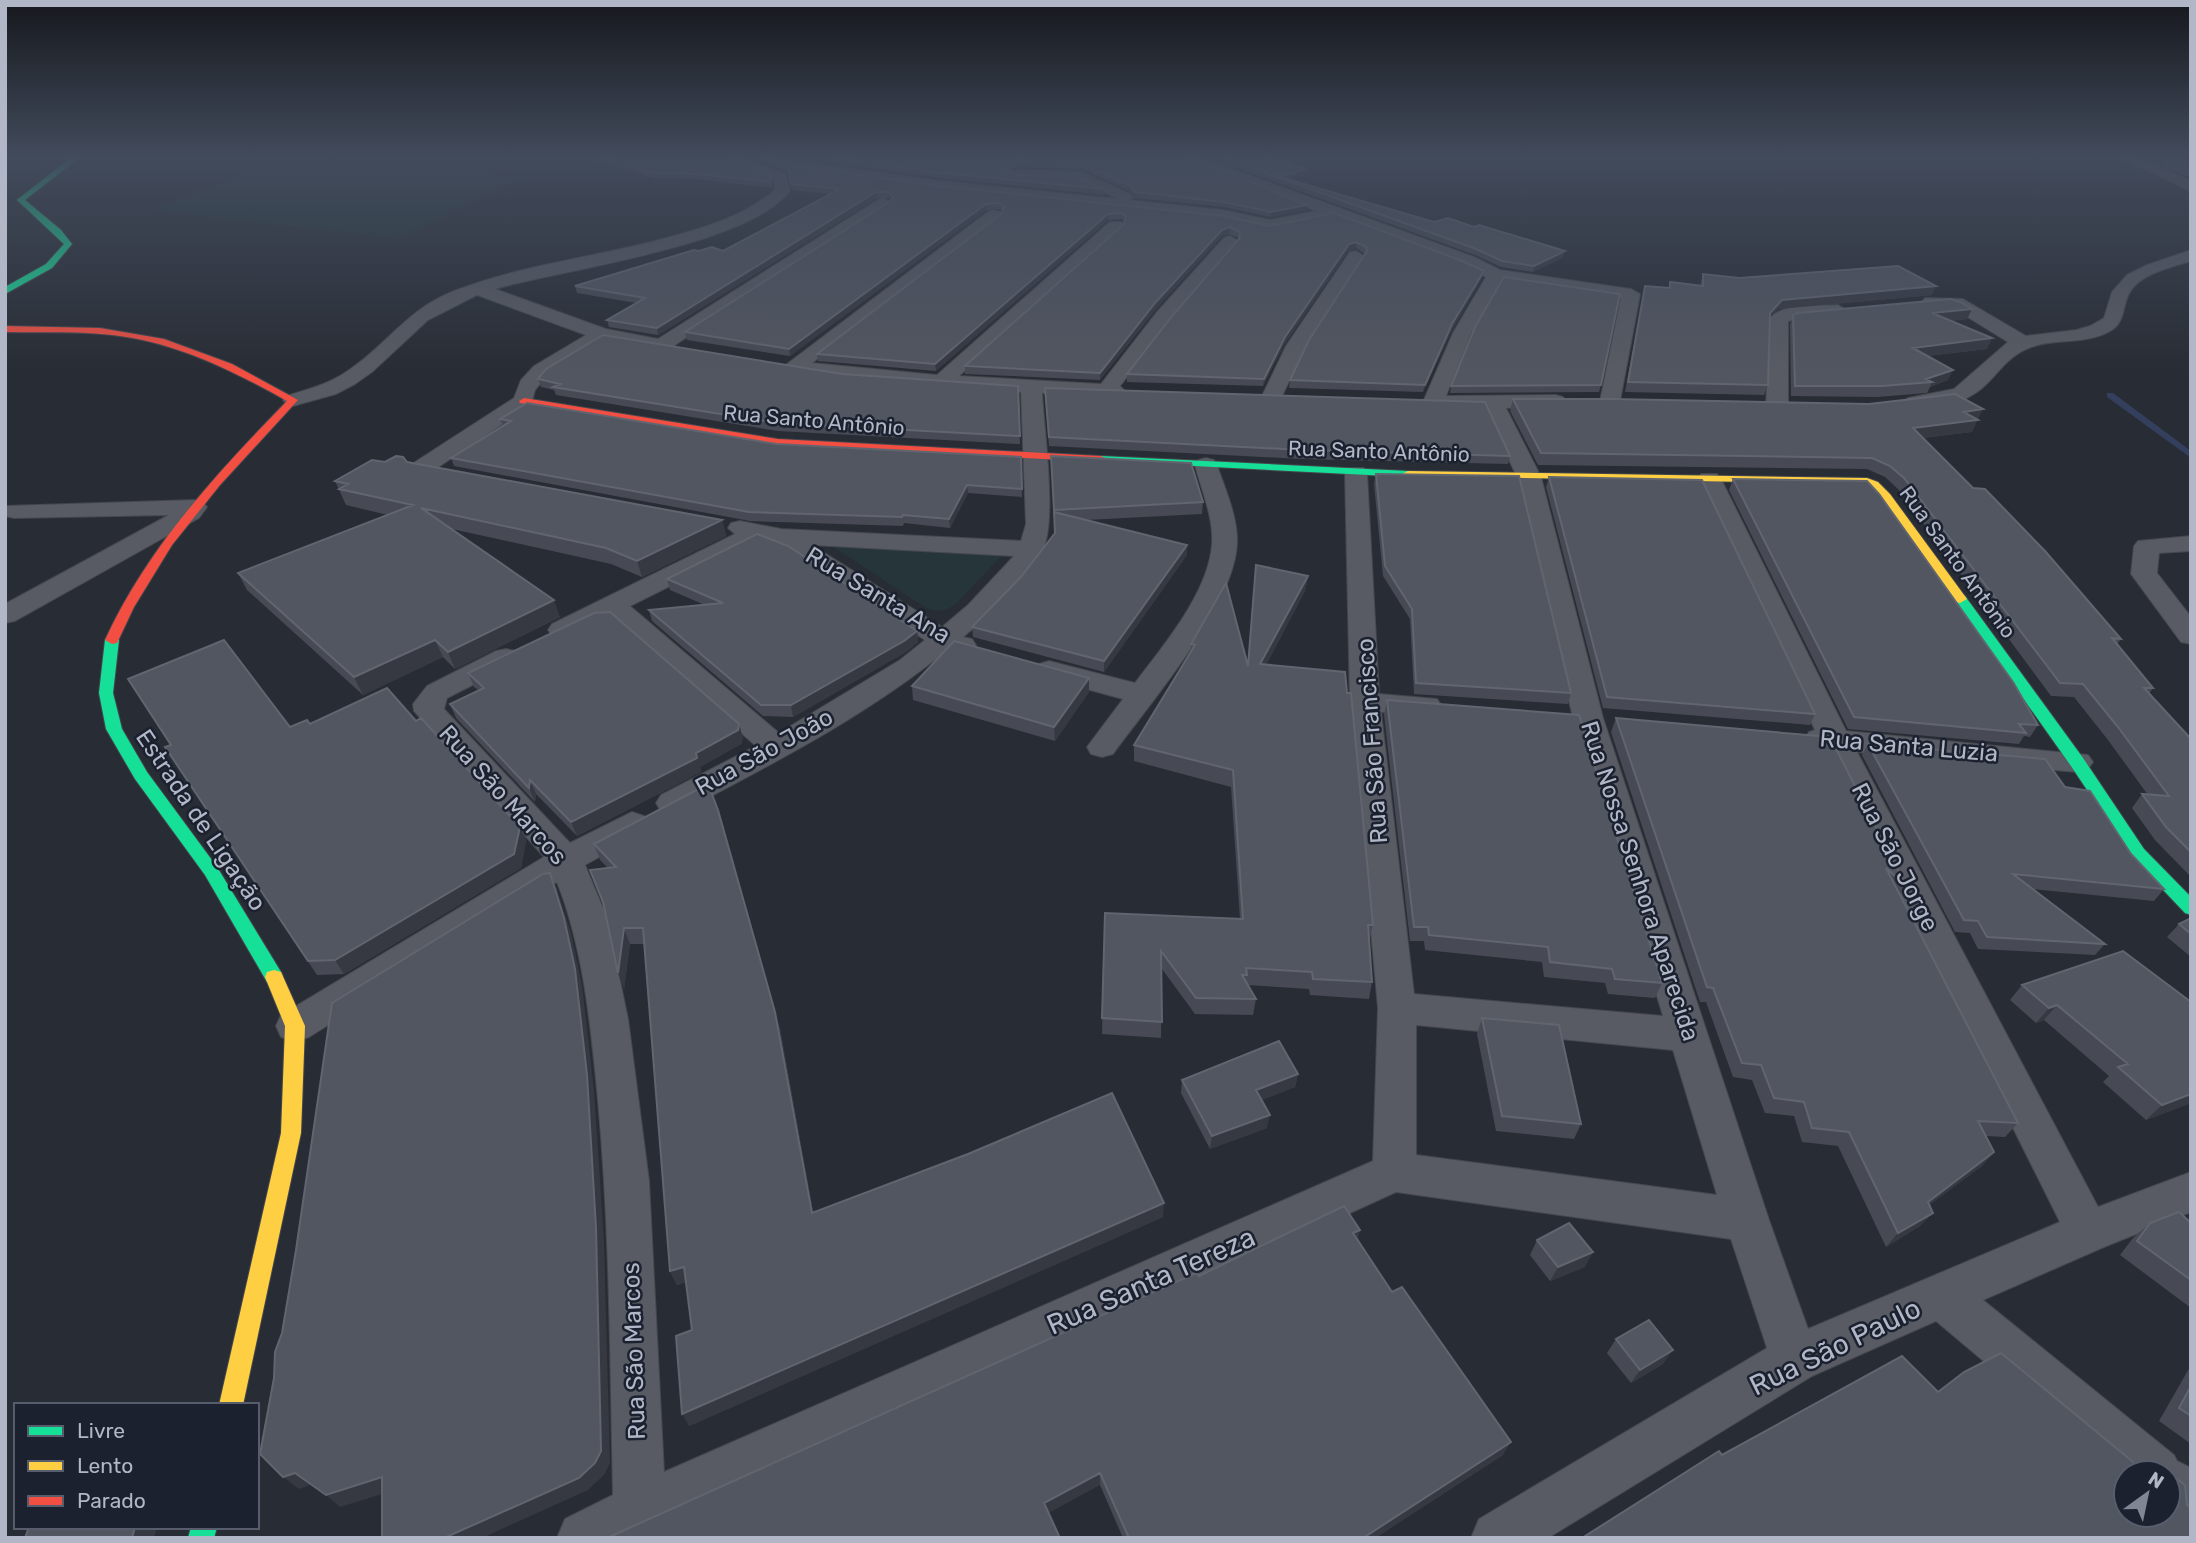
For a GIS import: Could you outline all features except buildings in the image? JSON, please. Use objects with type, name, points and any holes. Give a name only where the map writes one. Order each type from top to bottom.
[{"type":"main road","points":[[5,291],[45,270],[60,257],[68,244],[58,229]]},
{"type":"main road","points":[[5,329],[114,332],[162,341],[217,360],[293,400]]},
{"type":"main road","name":"Estrada de Ligação","points":[[231,1403],[291,1133],[295,1026],[269,965],[211,871],[141,775],[114,729],[106,693],[112,638],[139,584],[208,489],[293,400]]},
{"type":"main road","name":"Rua Santo Antônio","points":[[524,401],[768,441],[1356,473],[1855,479],[1874,484],[2077,762],[2138,853],[2191,908]]},
{"type":"street","points":[[293,400],[351,379],[414,321],[477,289],[635,252],[705,229]]},
{"type":"street","points":[[661,345],[842,229]]},
{"type":"street","points":[[794,367],[976,229]]},
{"type":"street","points":[[942,381],[1112,229]]},
{"type":"street","points":[[1379,229],[1468,261],[1496,275],[1632,294],[1617,401],[1426,402],[1496,275]]},
{"type":"street","points":[[1106,391],[1164,316],[1230,240]]},
{"type":"street","points":[[1894,405],[1945,398],[1968,390],[2002,353],[2023,343],[2091,331],[2107,324],[2116,314],[2122,291],[2130,284],[2153,268],[2191,255]]},
{"type":"street","points":[[1272,396],[1296,346],[1356,256]]},
{"type":"street","points":[[477,289],[603,334],[686,350]]},
{"type":"street","points":[[1916,303],[1957,303],[2023,343]]},
{"type":"street","points":[[1800,407],[1770,406],[1779,318],[1791,314],[1860,308]]},
{"type":"street","points":[[480,482],[424,471],[423,466],[524,401],[524,387],[538,372],[603,334]]},
{"type":"street","points":[[772,364],[843,374],[1131,391]]},
{"type":"street","name":"Rua São João","points":[[295,1026],[566,860],[777,748],[911,666],[978,611],[1012,576],[1031,549],[1038,524],[1031,387]]},
{"type":"street","points":[[1245,395],[1298,397]]},
{"type":"street","name":"Rua Nossa Senhora Aparecida","points":[[1493,402],[1529,477],[1588,718],[1747,1220],[1795,1359]]},
{"type":"street","points":[[1102,747],[1188,629],[1213,587],[1224,559],[1226,540],[1206,465]]},
{"type":"street","name":"Rua São Francisco","points":[[1356,473],[1364,702],[1397,1008],[1394,1172]]},
{"type":"street","name":"Rua São Jorge","points":[[1709,479],[1835,740],[2088,1232]]},
{"type":"street","points":[[8,512],[193,510]]},
{"type":"street","points":[[5,615],[193,510]]},
{"type":"street","name":"Rua Santa Ana","points":[[718,525],[769,534],[1031,549]]},
{"type":"street","name":"Rua Santa Ana","points":[[769,534],[944,640],[986,652]]},
{"type":"street","name":"Rua São Marcos","points":[[640,1508],[626,1181],[610,1032],[589,918],[566,860],[429,711],[428,704],[437,692],[531,645],[769,534]]},
{"type":"street","points":[[2191,543],[2147,547],[2144,573],[2191,636]]},
{"type":"street","points":[[613,606],[777,748]]},
{"type":"street","points":[[1025,663],[1140,695]]},
{"type":"street","points":[[1364,702],[1448,708]]},
{"type":"street","name":"Rua Santa Luzia","points":[[1794,736],[2077,762]]},
{"type":"street","points":[[1397,1008],[1690,1035]]},
{"type":"street","points":[[1394,1172],[1747,1220]]},
{"type":"street","name":"Rua Santa Tereza","points":[[583,1538],[640,1508],[1394,1172]]},
{"type":"street","name":"Rua São Paulo","points":[[1498,1538],[1795,1359],[2088,1232],[2191,1192]]},
{"type":"street","points":[[1941,1296],[2139,1459]]},
{"type":"shaded area","points":[[319,229],[417,229],[399,238]]},
{"type":"shaded area","points":[[829,544],[1002,555],[957,603],[939,611],[926,608]]},
{"type":"waterway","points":[[2110,395],[2191,455]]},
{"type":"traffic: fast","points":[[5,291],[49,266],[68,244],[55,229]]},
{"type":"traffic: fast","points":[[1101,459],[1408,474]]},
{"type":"traffic: fast","points":[[1960,599],[2077,762],[2138,853],[2191,908]]},
{"type":"traffic: fast","points":[[112,640],[106,693],[114,729],[141,775],[211,871],[274,977]]},
{"type":"traffic: fast","points":[[201,1538],[203,1529]]},
{"type":"traffic: slow","points":[[1408,474],[1867,481],[1874,484],[1886,497],[1960,599]]},
{"type":"traffic: slow","points":[[231,1403],[291,1133],[295,1026],[274,977]]},
{"type":"traffic: jam","points":[[5,329],[100,331],[161,341],[229,366],[293,400],[216,482],[167,543],[145,575],[112,640]]},
{"type":"traffic: jam","points":[[524,401],[778,442],[1101,459]]}]
